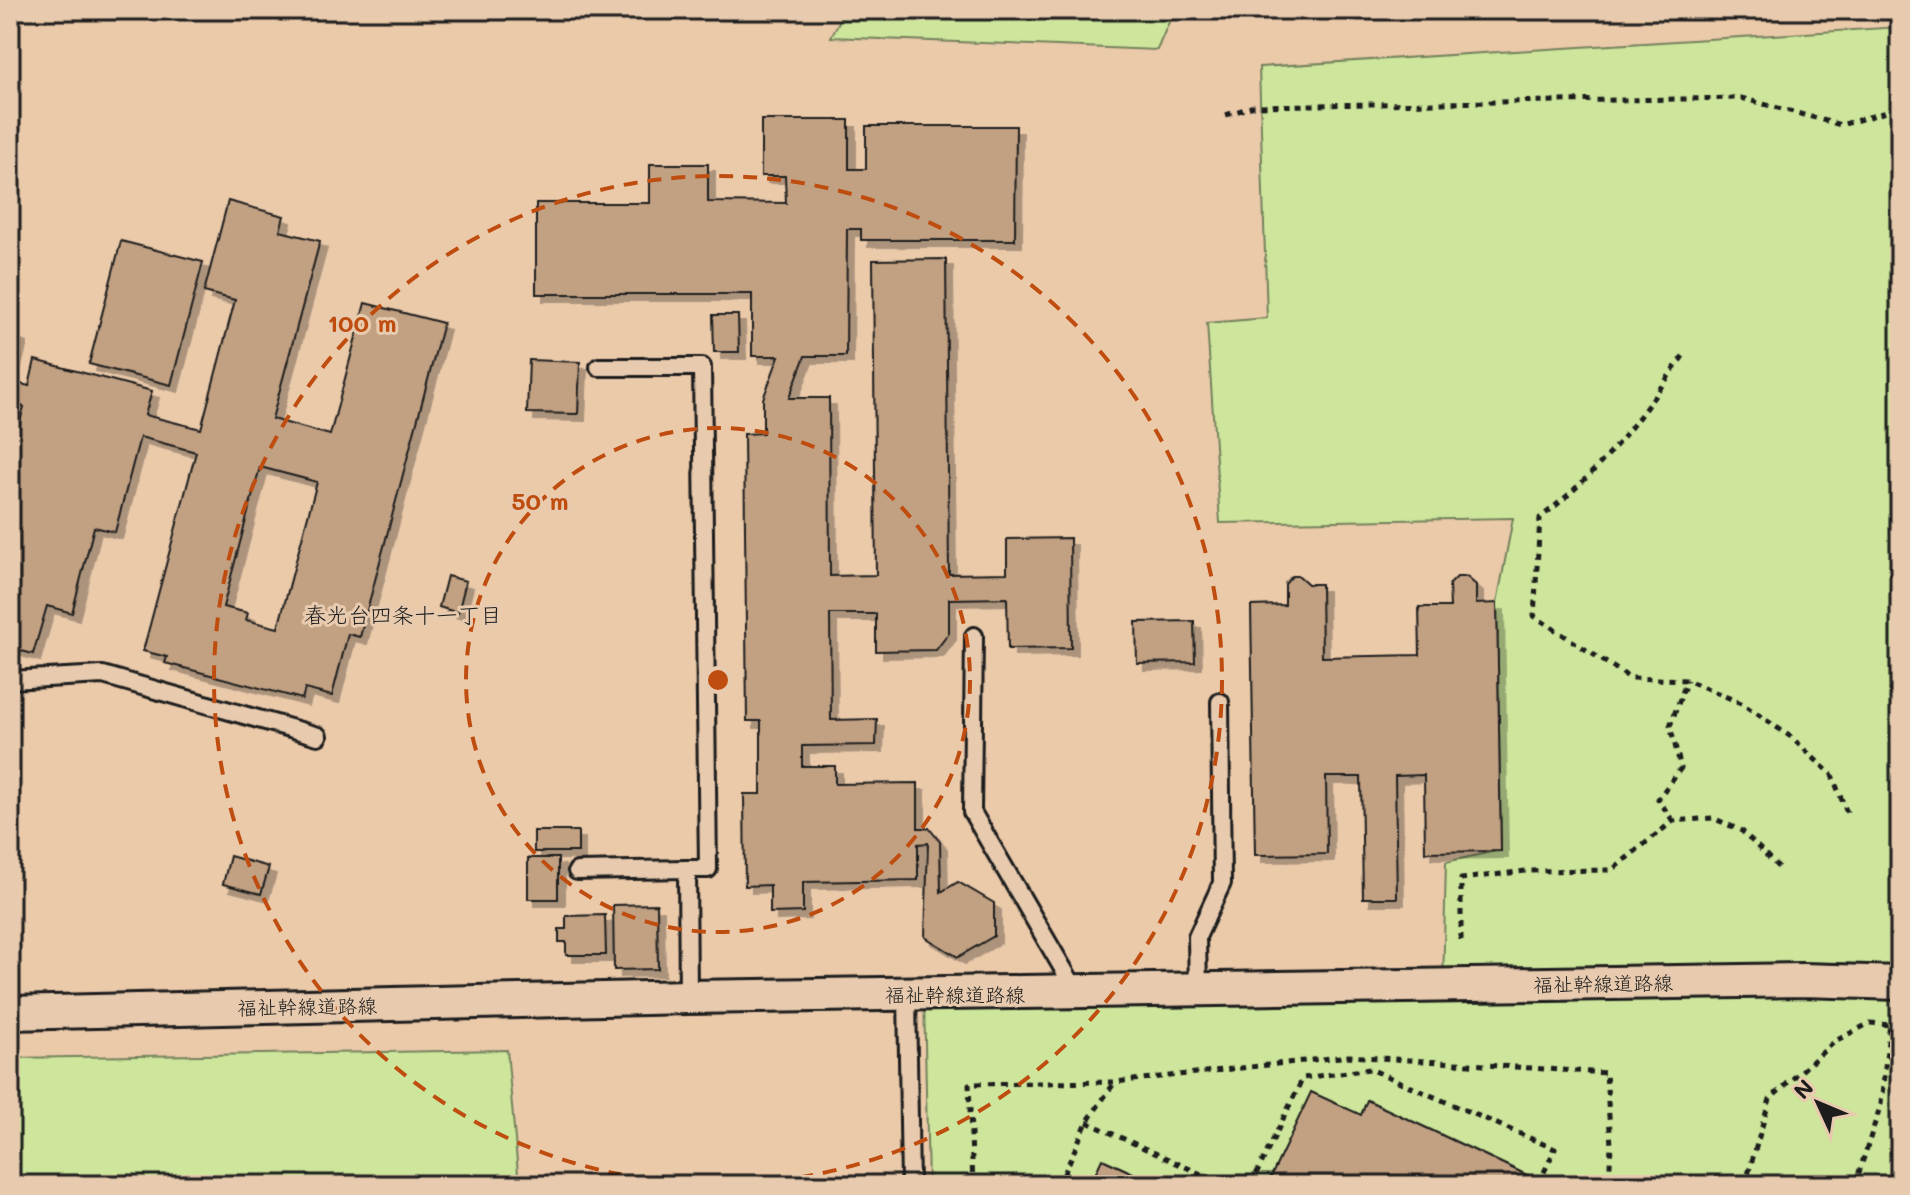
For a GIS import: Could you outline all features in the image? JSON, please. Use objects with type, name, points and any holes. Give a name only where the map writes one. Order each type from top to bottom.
[{"type":"street","name":"福祉幹線道路線","points":[[10,1013],[688,997],[1803,980],[1900,983]]},
{"type":"lane","points":[[577,871],[708,869],[702,367],[599,367]]},
{"type":"lane","points":[[974,636],[972,812],[1077,993]]},
{"type":"lane","points":[[10,680],[103,675],[318,736]]},
{"type":"lane","points":[[1198,990],[1197,937],[1222,883],[1220,702]]},
{"type":"lane","points":[[687,869],[688,997]]},
{"type":"lane","points":[[907,994],[910,1185]]},
{"type":"path","points":[[1226,115],[1254,106],[1741,98],[1841,125],[1900,108]]},
{"type":"path","points":[[1683,356],[1629,433],[1573,492],[1540,518],[1534,616],[1630,678],[1687,680],[1741,703],[1791,737],[1832,775],[1847,813]]},
{"type":"path","points":[[1673,821],[1658,799],[1681,768],[1670,726],[1687,680]]},
{"type":"path","points":[[1461,940],[1461,879],[1526,871],[1612,870],[1673,821],[1713,818],[1727,824],[1742,831],[1779,868]]},
{"type":"path","points":[[1745,1185],[1770,1099],[1835,1041],[1870,1023],[1900,1026]]},
{"type":"path","points":[[1855,1185],[1881,1104],[1890,1023]]},
{"type":"path","points":[[973,1185],[969,1084],[1115,1082],[1349,1056],[1606,1073],[1611,1145],[1609,1185]]},
{"type":"path","points":[[1251,1185],[1303,1078],[1370,1069],[1555,1149],[1538,1185]]},
{"type":"path","points":[[1059,1185],[1087,1122],[1115,1082]]},
{"type":"path","points":[[1087,1122],[1225,1185]]},
{"type":"path","points":[[1726,1185],[1733,1179],[1747,1177],[1758,1185]]},
{"type":"green space","points":[[845,10],[1174,10],[1157,50],[831,37]]},
{"type":"green space","points":[[1900,27],[1900,1185],[1529,1185],[1532,1177],[1368,1100],[1361,1115],[1267,1185],[1159,1185],[1103,1159],[1090,1185],[928,1185],[924,994],[1443,986],[1446,862],[1501,850],[1497,603],[1513,518],[1220,523],[1207,323],[1267,318],[1259,67]]},
{"type":"green space","points":[[507,1050],[519,1185],[10,1185],[10,1058]]},
{"type":"building","points":[[761,120],[849,120],[849,169],[866,169],[866,126],[1016,126],[1015,240],[861,240],[861,229],[847,229],[846,356],[805,356],[789,398],[829,398],[830,576],[876,575],[873,260],[946,259],[949,574],[1007,573],[1007,539],[1070,538],[1071,648],[1008,649],[1007,598],[949,599],[949,633],[936,650],[876,651],[876,614],[830,614],[831,720],[877,719],[876,745],[802,746],[802,766],[835,766],[835,784],[918,783],[918,828],[929,828],[940,842],[941,892],[958,882],[994,903],[994,936],[958,957],[925,937],[928,843],[918,844],[918,880],[803,882],[803,912],[770,913],[770,885],[745,886],[744,794],[761,794],[761,721],[747,721],[744,434],[763,433],[763,399],[779,356],[752,356],[752,294],[536,294],[536,203],[650,203],[650,164],[708,164],[708,202],[786,203],[785,176],[761,176]]},
{"type":"building","points":[[228,201],[284,216],[280,231],[320,241],[272,419],[330,435],[365,303],[443,323],[360,637],[348,634],[332,696],[305,689],[302,699],[165,663],[167,657],[143,651],[196,452],[140,437],[115,532],[94,527],[72,613],[47,606],[33,654],[10,648],[10,459],[24,407],[10,403],[10,381],[29,386],[35,360],[152,391],[145,415],[201,429],[235,300],[204,292]],"holes":[[[260,467],[317,482],[278,628],[246,620],[248,613],[223,607]]]},
{"type":"building","points":[[121,241],[203,262],[171,385],[89,364]]},
{"type":"building","points":[[713,315],[738,315],[739,352],[714,352]]},
{"type":"building","points":[[10,333],[20,336],[10,376]]},
{"type":"building","points":[[529,360],[580,362],[578,414],[527,413]]},
{"type":"building","points":[[447,576],[466,581],[458,613],[439,607]]},
{"type":"building","points":[[1292,576],[1299,576],[1308,584],[1321,584],[1322,657],[1420,655],[1419,607],[1450,607],[1449,585],[1457,577],[1467,577],[1476,585],[1476,604],[1497,603],[1501,851],[1425,852],[1424,775],[1395,776],[1397,898],[1363,898],[1361,777],[1326,777],[1327,854],[1255,855],[1251,606],[1285,605],[1285,584]]},
{"type":"building","points":[[1194,621],[1195,662],[1137,663],[1136,622]]},
{"type":"building","points":[[534,831],[578,831],[578,852],[534,852]]},
{"type":"building","points":[[230,856],[269,867],[261,894],[223,884]]},
{"type":"building","points":[[528,858],[558,858],[558,899],[528,899]]},
{"type":"building","points":[[657,904],[658,969],[614,970],[613,905]]},
{"type":"building","points":[[605,915],[606,955],[566,955],[566,942],[559,942],[559,929],[566,929],[566,916]]},
{"type":"building","points":[[1311,1092],[1361,1115],[1367,1100],[1533,1178],[1529,1185],[1267,1185]]},
{"type":"building","points":[[1102,1159],[1159,1185],[1090,1185]]},
{"type":"district","name":"春光台四条十一丁目","points":[[403,614]]}]
